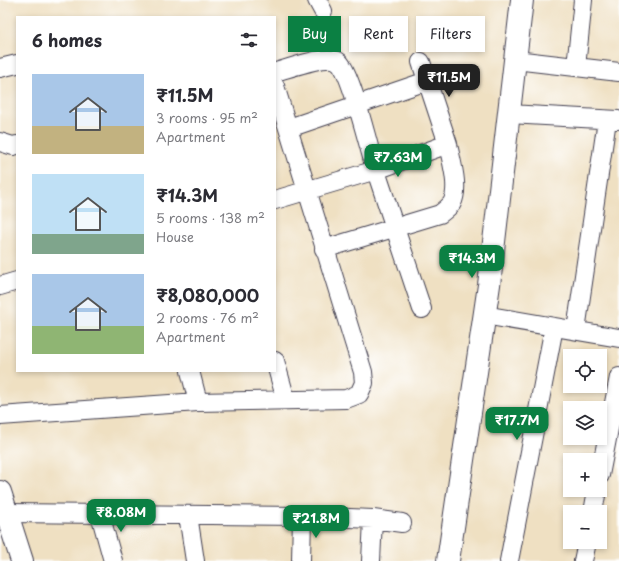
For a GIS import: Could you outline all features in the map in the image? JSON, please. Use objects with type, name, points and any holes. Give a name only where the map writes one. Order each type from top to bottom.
[{"type":"street","points":[[448,561],[484,315],[522,0]]},
{"type":"street","points":[[576,67],[584,0]]},
{"type":"street","points":[[276,72],[320,60],[332,59],[339,61],[344,68],[357,104],[376,170],[422,309]]},
{"type":"street","points":[[515,60],[619,72]]},
{"type":"street","points":[[324,249],[440,214],[451,204],[455,192],[448,144],[421,62]]},
{"type":"street","points":[[0,68],[16,64]]},
{"type":"street","points":[[289,128],[427,81]]},
{"type":"street","points":[[0,416],[198,402],[346,399],[359,394],[364,383],[363,372],[276,89]]},
{"type":"street","points":[[509,114],[613,120],[576,330]]},
{"type":"street","points":[[0,142],[13,146],[16,145]]},
{"type":"street","points":[[276,200],[376,170],[448,144]]},
{"type":"street","points":[[0,286],[16,281]]},
{"type":"street","points":[[484,315],[619,338]]},
{"type":"street","points":[[509,561],[554,327]]},
{"type":"street","points":[[276,365],[286,400]]},
{"type":"street","points":[[190,372],[198,402]]},
{"type":"street","points":[[604,453],[619,377]]},
{"type":"street","points":[[0,492],[22,561]]},
{"type":"street","points":[[6,513],[302,516],[373,519],[402,523]]},
{"type":"street","points":[[100,514],[114,561]]},
{"type":"street","points":[[188,515],[195,561]]},
{"type":"street","points":[[301,561],[302,516]]},
{"type":"street","points":[[371,561],[373,519]]},
{"type":"street","points":[[583,561],[586,549]]}]
